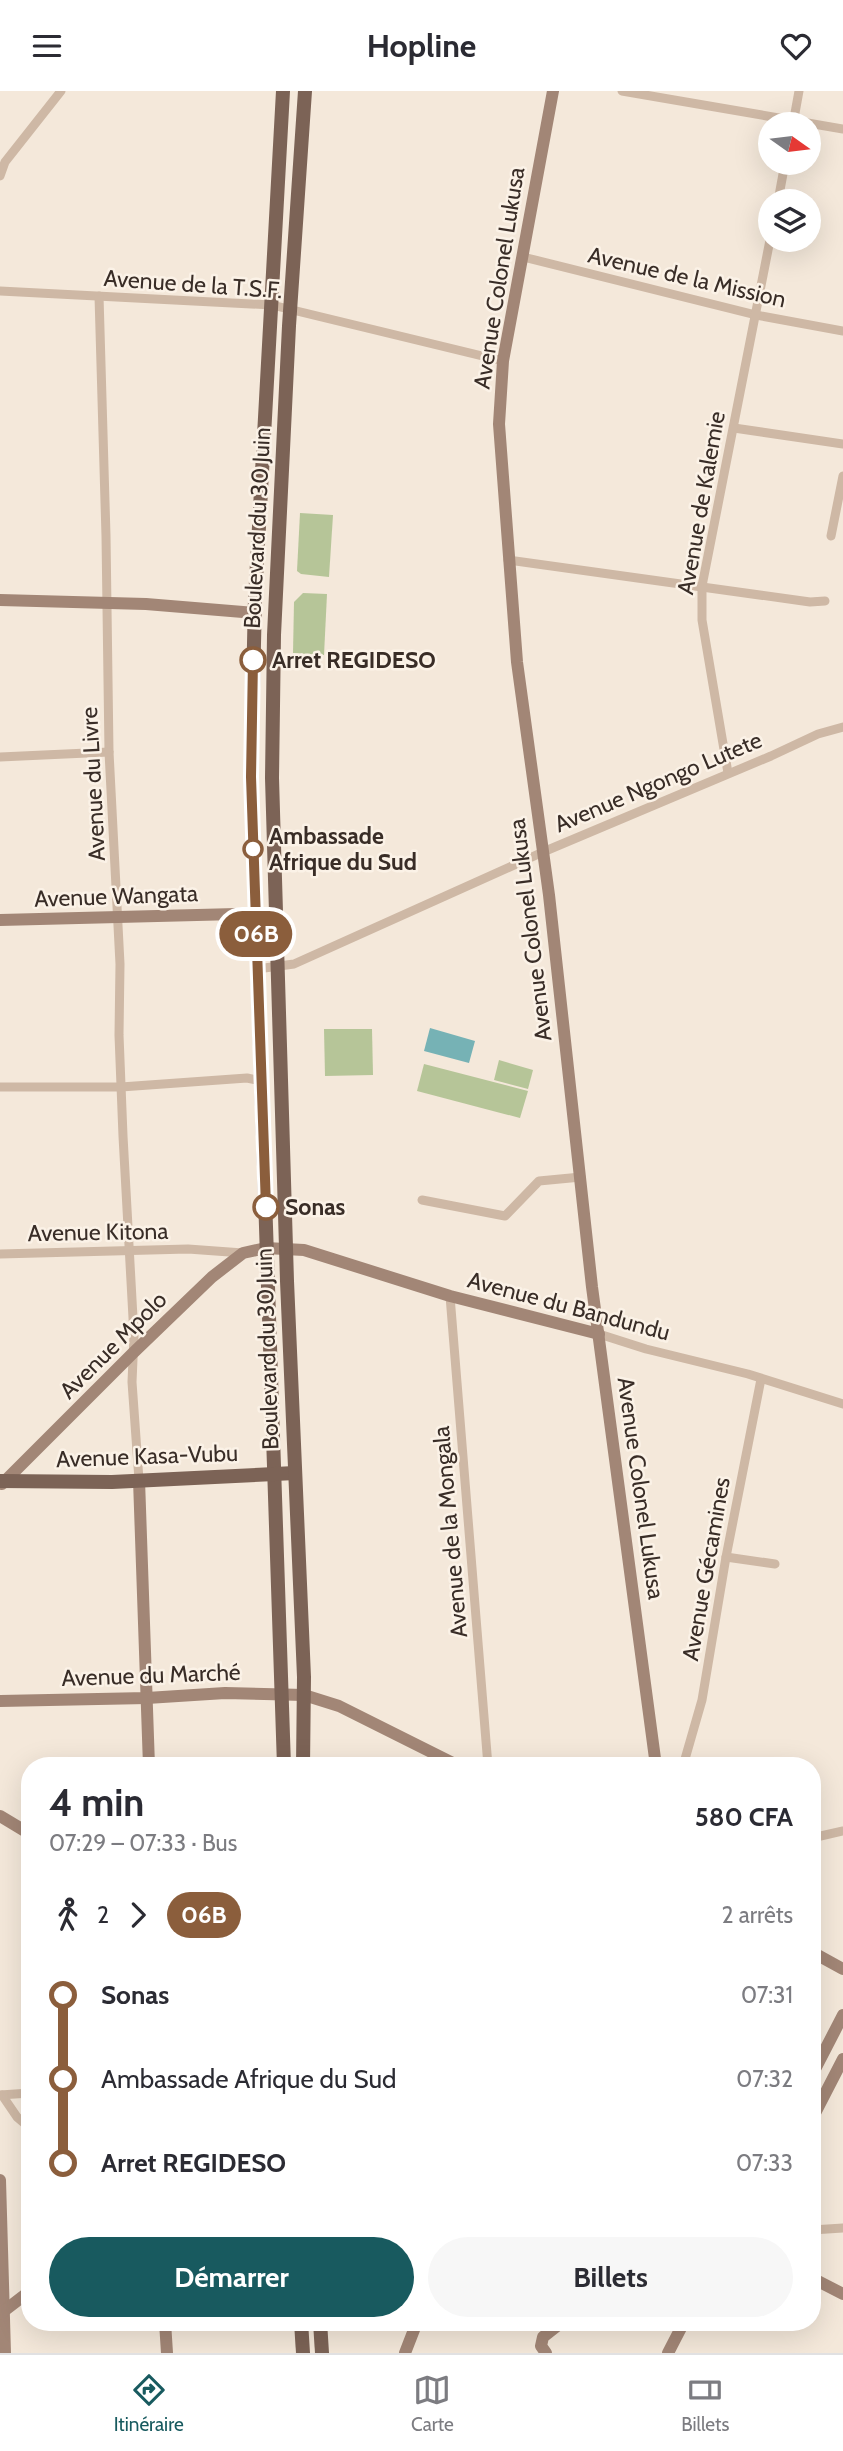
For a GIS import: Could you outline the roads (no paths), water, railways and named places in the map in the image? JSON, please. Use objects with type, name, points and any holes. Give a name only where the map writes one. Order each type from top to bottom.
[{"type":"main road","name":"Boulevard du 30 Juin","points":[[283,91],[255,613],[251,777],[284,1757]]},
{"type":"main road","name":"Boulevard du 30 Juin","points":[[303,1757],[304,1695],[286,1247],[272,778],[274,635],[305,91]]},
{"type":"main road","name":"Avenue Kasa-Vubu","points":[[2,1483],[295,1473]]},
{"type":"main road","points":[[302,2331],[303,2353]]},
{"type":"main road","points":[[320,2331],[321,2353]]},
{"type":"street","points":[[0,176],[5,162],[61,91]]},
{"type":"street","name":"Avenue Colonel Lukusa","points":[[552,91],[503,361],[499,424],[517,662],[543,852],[599,1334],[655,1757]]},
{"type":"street","points":[[622,91],[758,116]]},
{"type":"street","points":[[795,112],[799,91]]},
{"type":"street","points":[[821,126],[843,129]]},
{"type":"street","name":"Avenue de Kalemie","points":[[728,773],[702,620],[702,586],[768,252]]},
{"type":"street","name":"Avenue de la Mission","points":[[523,257],[755,315],[843,331]]},
{"type":"street","name":"Avenue de la T.S.F.","points":[[0,291],[272,305],[503,361]]},
{"type":"street","name":"Avenue du Livre","points":[[99,296],[108,604],[109,752],[118,916],[121,1087],[131,1249],[132,1382],[139,1480]]},
{"type":"street","points":[[734,428],[843,444]]},
{"type":"street","points":[[831,536],[843,476]]},
{"type":"street","points":[[508,560],[810,602],[825,601]]},
{"type":"street","points":[[0,600],[146,604],[255,613]]},
{"type":"street","name":"Avenue Ngongo Lutete","points":[[257,969],[294,964],[543,852],[818,734],[843,727]]},
{"type":"street","points":[[0,757],[109,752]]},
{"type":"street","name":"Avenue Wangata","points":[[0,920],[275,913]]},
{"type":"street","points":[[0,1087],[121,1087],[247,1078],[261,1081]]},
{"type":"street","points":[[422,1200],[505,1216],[538,1181],[581,1177]]},
{"type":"street","name":"Avenue du Bandundu","points":[[266,1248],[304,1250],[450,1296],[761,1378],[843,1404]]},
{"type":"street","name":"Avenue Mpolo","points":[[2,1483],[212,1277],[243,1253],[266,1248]]},
{"type":"street","name":"Avenue Kitona","points":[[0,1254],[131,1249],[197,1249],[243,1253]]},
{"type":"street","name":"Avenue de la Mongala","points":[[450,1296],[487,1757]]},
{"type":"street","name":"Avenue Gécamines","points":[[686,1757],[702,1700],[726,1557],[761,1378]]},
{"type":"street","points":[[139,1480],[149,1757]]},
{"type":"street","points":[[726,1557],[775,1563]]},
{"type":"street","name":"Avenue du Marché","points":[[0,1701],[282,1692],[304,1695],[339,1706],[441,1757]]},
{"type":"street","points":[[0,1816],[21,1829]]},
{"type":"street","points":[[821,1836],[843,1831]]},
{"type":"street","points":[[821,1957],[843,1969]]},
{"type":"street","points":[[821,2058],[843,2015]]},
{"type":"street","points":[[821,2102],[843,2059]]},
{"type":"street","points":[[1,2095],[21,2094]]},
{"type":"street","points":[[1,2095],[21,2120]]},
{"type":"street","points":[[0,2180],[5,2353]]},
{"type":"street","points":[[821,2229],[843,2228]]},
{"type":"street","points":[[821,2283],[843,2294]]},
{"type":"street","points":[[2,2312],[21,2298]]},
{"type":"street","points":[[166,2331],[167,2353]]},
{"type":"street","points":[[405,2353],[414,2331]]},
{"type":"street","points":[[547,2353],[541,2346],[543,2337],[551,2331]]},
{"type":"street","points":[[668,2353],[679,2331]]},
{"type":"water","points":[[430,1028],[475,1041],[469,1063],[424,1051]]},
{"type":"place","name":"Arret REGIDESO","points":[[253,660]]},
{"type":"place","name":"Ambassade Afrique du Sud","points":[[253,849]]},
{"type":"place","name":"Sonas","points":[[266,1207]]}]
